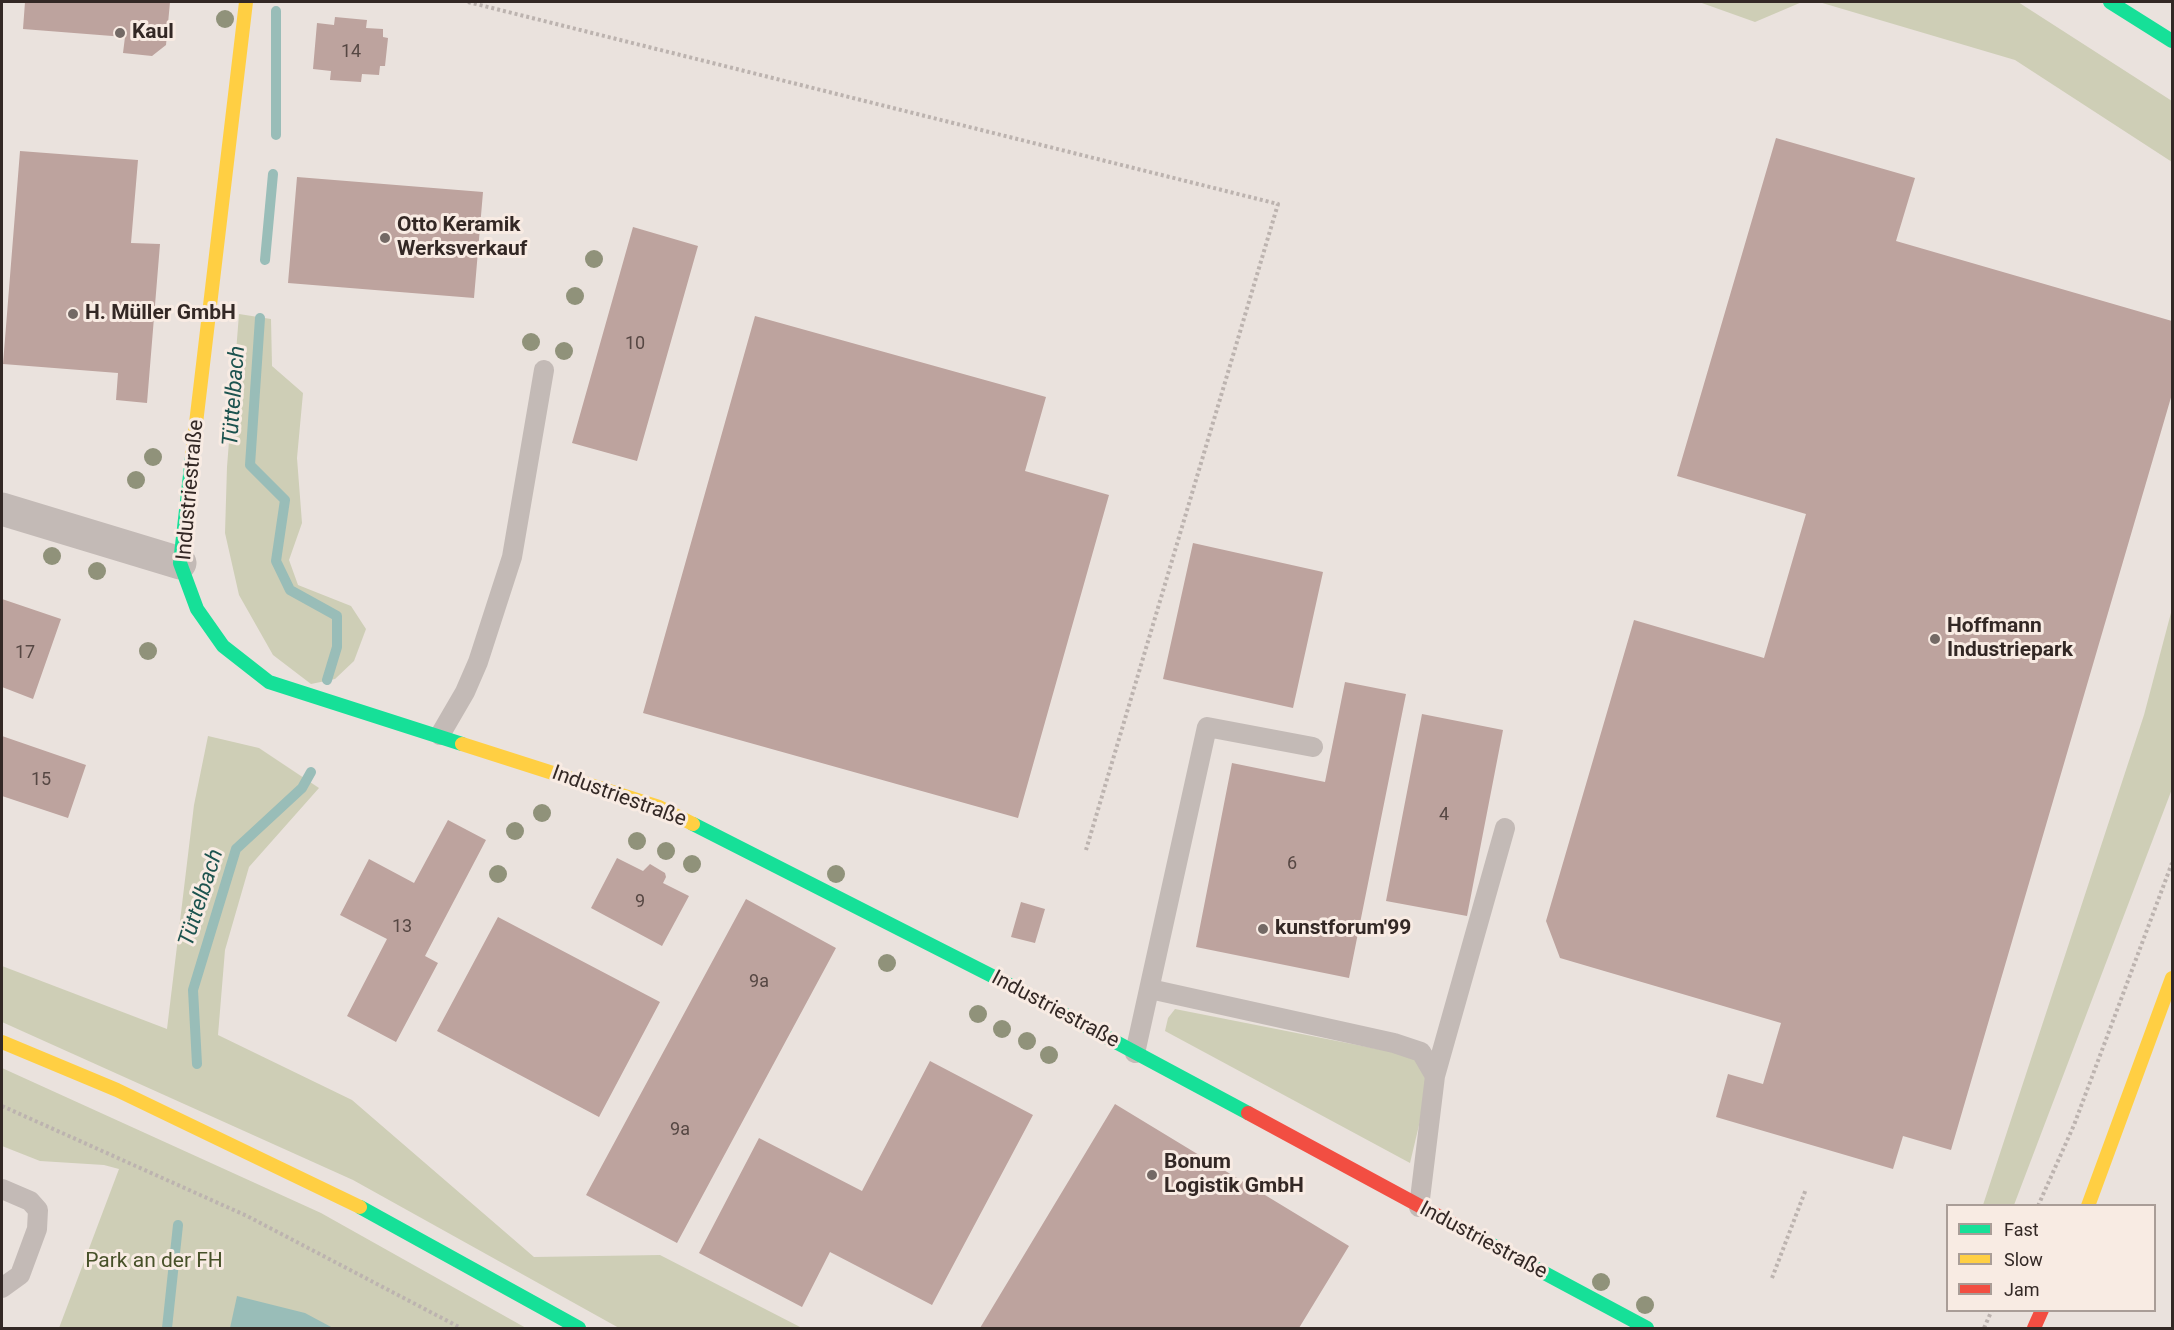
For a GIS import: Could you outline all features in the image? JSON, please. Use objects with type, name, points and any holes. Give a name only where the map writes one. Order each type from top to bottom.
[{"type":"main road","name":"Industriestraße","points":[[246,2],[180,563],[197,609],[224,646],[269,682],[659,807],[1002,981],[1647,1329]]},
{"type":"main road","points":[[2110,2],[2172,42]]},
{"type":"main road","points":[[2089,1204],[2172,978]]},
{"type":"main road","points":[[2,1042],[117,1090],[345,1199],[579,1329]]},
{"type":"main road","points":[[2034,1329],[2042,1312]]},
{"type":"street","points":[[2,509],[180,563]]},
{"type":"lane","points":[[440,735],[465,692],[478,662],[512,556],[544,370]]},
{"type":"lane","points":[[1135,1053],[1208,727],[1313,747]]},
{"type":"lane","points":[[1419,1207],[1435,1076],[1505,828]]},
{"type":"lane","points":[[1150,989],[1408,1047],[1421,1052],[1435,1076]]},
{"type":"lane","points":[[2,1189],[30,1202],[38,1210],[37,1229],[20,1275],[2,1287]]},
{"type":"path","points":[[468,2],[1278,204],[1086,850]]},
{"type":"path","points":[[2039,1204],[2074,1125],[2172,863]]},
{"type":"path","points":[[2,1106],[247,1216],[461,1329]]},
{"type":"path","points":[[1772,1278],[1806,1189]]},
{"type":"path","points":[[1984,1329],[1992,1312]]},
{"type":"green space","points":[[1699,2],[1802,2],[1755,22]]},
{"type":"green space","points":[[1819,2],[2018,2],[2172,101],[2172,162],[2015,60]]},
{"type":"green space","points":[[239,314],[271,319],[272,366],[303,393],[297,458],[302,523],[289,560],[298,585],[351,606],[366,629],[354,661],[335,679],[311,684],[273,655],[239,595],[225,533],[227,467]]},
{"type":"green space","points":[[2172,609],[2172,789],[2014,1204],[1983,1204],[2144,715]]},
{"type":"green space","points":[[208,736],[259,748],[319,788],[249,867],[225,950],[218,1035],[352,1100],[534,1257],[660,1255],[802,1328],[619,1328],[353,1180],[2,1022],[2,966],[167,1029],[194,805]]},
{"type":"green space","points":[[1175,1009],[1413,1056],[1430,1079],[1410,1163],[1165,1031],[1168,1018]]},
{"type":"green space","name":"Park an der FH","points":[[2,1068],[321,1213],[526,1328],[59,1328],[119,1169],[104,1165],[40,1161],[2,1146]]},
{"type":"water","points":[[237,1296],[305,1313],[333,1328],[230,1328]]},
{"type":"building","name":"Kaul","points":[[25,2],[170,2],[166,45],[152,56],[123,53],[125,37],[23,29]]},
{"type":"building","points":[[335,17],[367,20],[366,28],[383,29],[383,37],[388,38],[385,66],[380,66],[379,75],[362,74],[361,82],[330,80],[331,71],[313,69],[317,23],[334,25]]},
{"type":"building","name":"Hoffmann Industriepark","points":[[1776,138],[1915,178],[1896,241],[2172,321],[2172,394],[1951,1150],[1903,1136],[1893,1169],[1716,1117],[1728,1074],[1763,1084],[1781,1023],[1560,958],[1546,921],[1634,620],[1764,658],[1806,514],[1677,476]]},
{"type":"building","points":[[20,151],[138,160],[131,243],[160,244],[147,403],[116,400],[118,373],[3,364]]},
{"type":"building","name":"Otto Keramik Werksverkauf","points":[[297,177],[483,192],[474,298],[288,283]]},
{"type":"building","points":[[633,227],[698,246],[637,461],[572,443]]},
{"type":"building","points":[[755,316],[1046,397],[1025,471],[1109,495],[1018,818],[643,713]]},
{"type":"building","points":[[1193,543],[1323,572],[1293,708],[1163,679]]},
{"type":"building","points":[[2,599],[61,619],[33,699],[2,687]]},
{"type":"building","points":[[1345,682],[1406,694],[1349,978],[1196,947],[1232,763],[1325,782]]},
{"type":"building","points":[[1422,714],[1503,730],[1467,916],[1386,901]]},
{"type":"building","points":[[2,736],[86,765],[68,818],[2,796]]},
{"type":"building","points":[[448,820],[486,840],[425,956],[438,963],[396,1042],[347,1016],[387,939],[340,915],[369,859],[414,883]]},
{"type":"building","points":[[617,858],[643,871],[650,864],[665,873],[663,883],[689,896],[662,946],[591,908]]},
{"type":"building","points":[[746,899],[836,948],[677,1243],[586,1195]]},
{"type":"building","points":[[1021,902],[1045,909],[1035,943],[1011,937]]},
{"type":"building","points":[[498,917],[660,1002],[599,1117],[437,1031]]},
{"type":"building","points":[[930,1061],[1033,1115],[932,1305],[830,1252],[802,1307],[699,1253],[759,1138],[862,1191]]},
{"type":"building","name":"Bonum Logistik GmbH","points":[[1115,1104],[1349,1246],[1299,1328],[980,1328]]},
{"type":"waterway","points":[[276,11],[276,135]]},
{"type":"waterway","points":[[265,260],[273,174]]},
{"type":"waterway","name":"Tüttelbach","points":[[260,318],[250,465],[285,500],[276,561],[290,590],[337,616],[337,647],[327,680]]},
{"type":"waterway","name":"Tüttelbach","points":[[197,1064],[193,990],[236,849],[302,788],[311,772]]},
{"type":"waterway","name":"Tüttelbach","points":[[167,1328],[178,1225]]},
{"type":"traffic: fast","points":[[2110,2],[2172,41]]},
{"type":"traffic: fast","points":[[192,457],[180,563],[197,609],[223,646],[269,682],[462,744]]},
{"type":"traffic: fast","points":[[693,824],[1002,981],[1248,1113]]},
{"type":"traffic: fast","points":[[360,1207],[579,1328]]},
{"type":"traffic: fast","points":[[1466,1231],[1647,1328]]},
{"type":"traffic: slow","points":[[192,457],[246,2]]},
{"type":"traffic: slow","points":[[462,744],[659,807],[693,824]]},
{"type":"traffic: slow","points":[[2089,1204],[2172,978]]},
{"type":"traffic: slow","points":[[2,1042],[117,1090],[360,1207]]},
{"type":"traffic: jam","points":[[1248,1113],[1466,1231]]},
{"type":"traffic: jam","points":[[2034,1328],[2041,1312]]},
{"type":"place","name":"Kaul","points":[[120,33]]},
{"type":"place","name":"Otto Keramik Werksverkauf","points":[[385,238]]},
{"type":"place","name":"H. Müller GmbH","points":[[73,314]]},
{"type":"place","name":"Hoffmann Industriepark","points":[[1935,639]]},
{"type":"place","name":"kunstforum'99","points":[[1263,929]]},
{"type":"place","name":"Bonum Logistik GmbH","points":[[1152,1175]]}]
